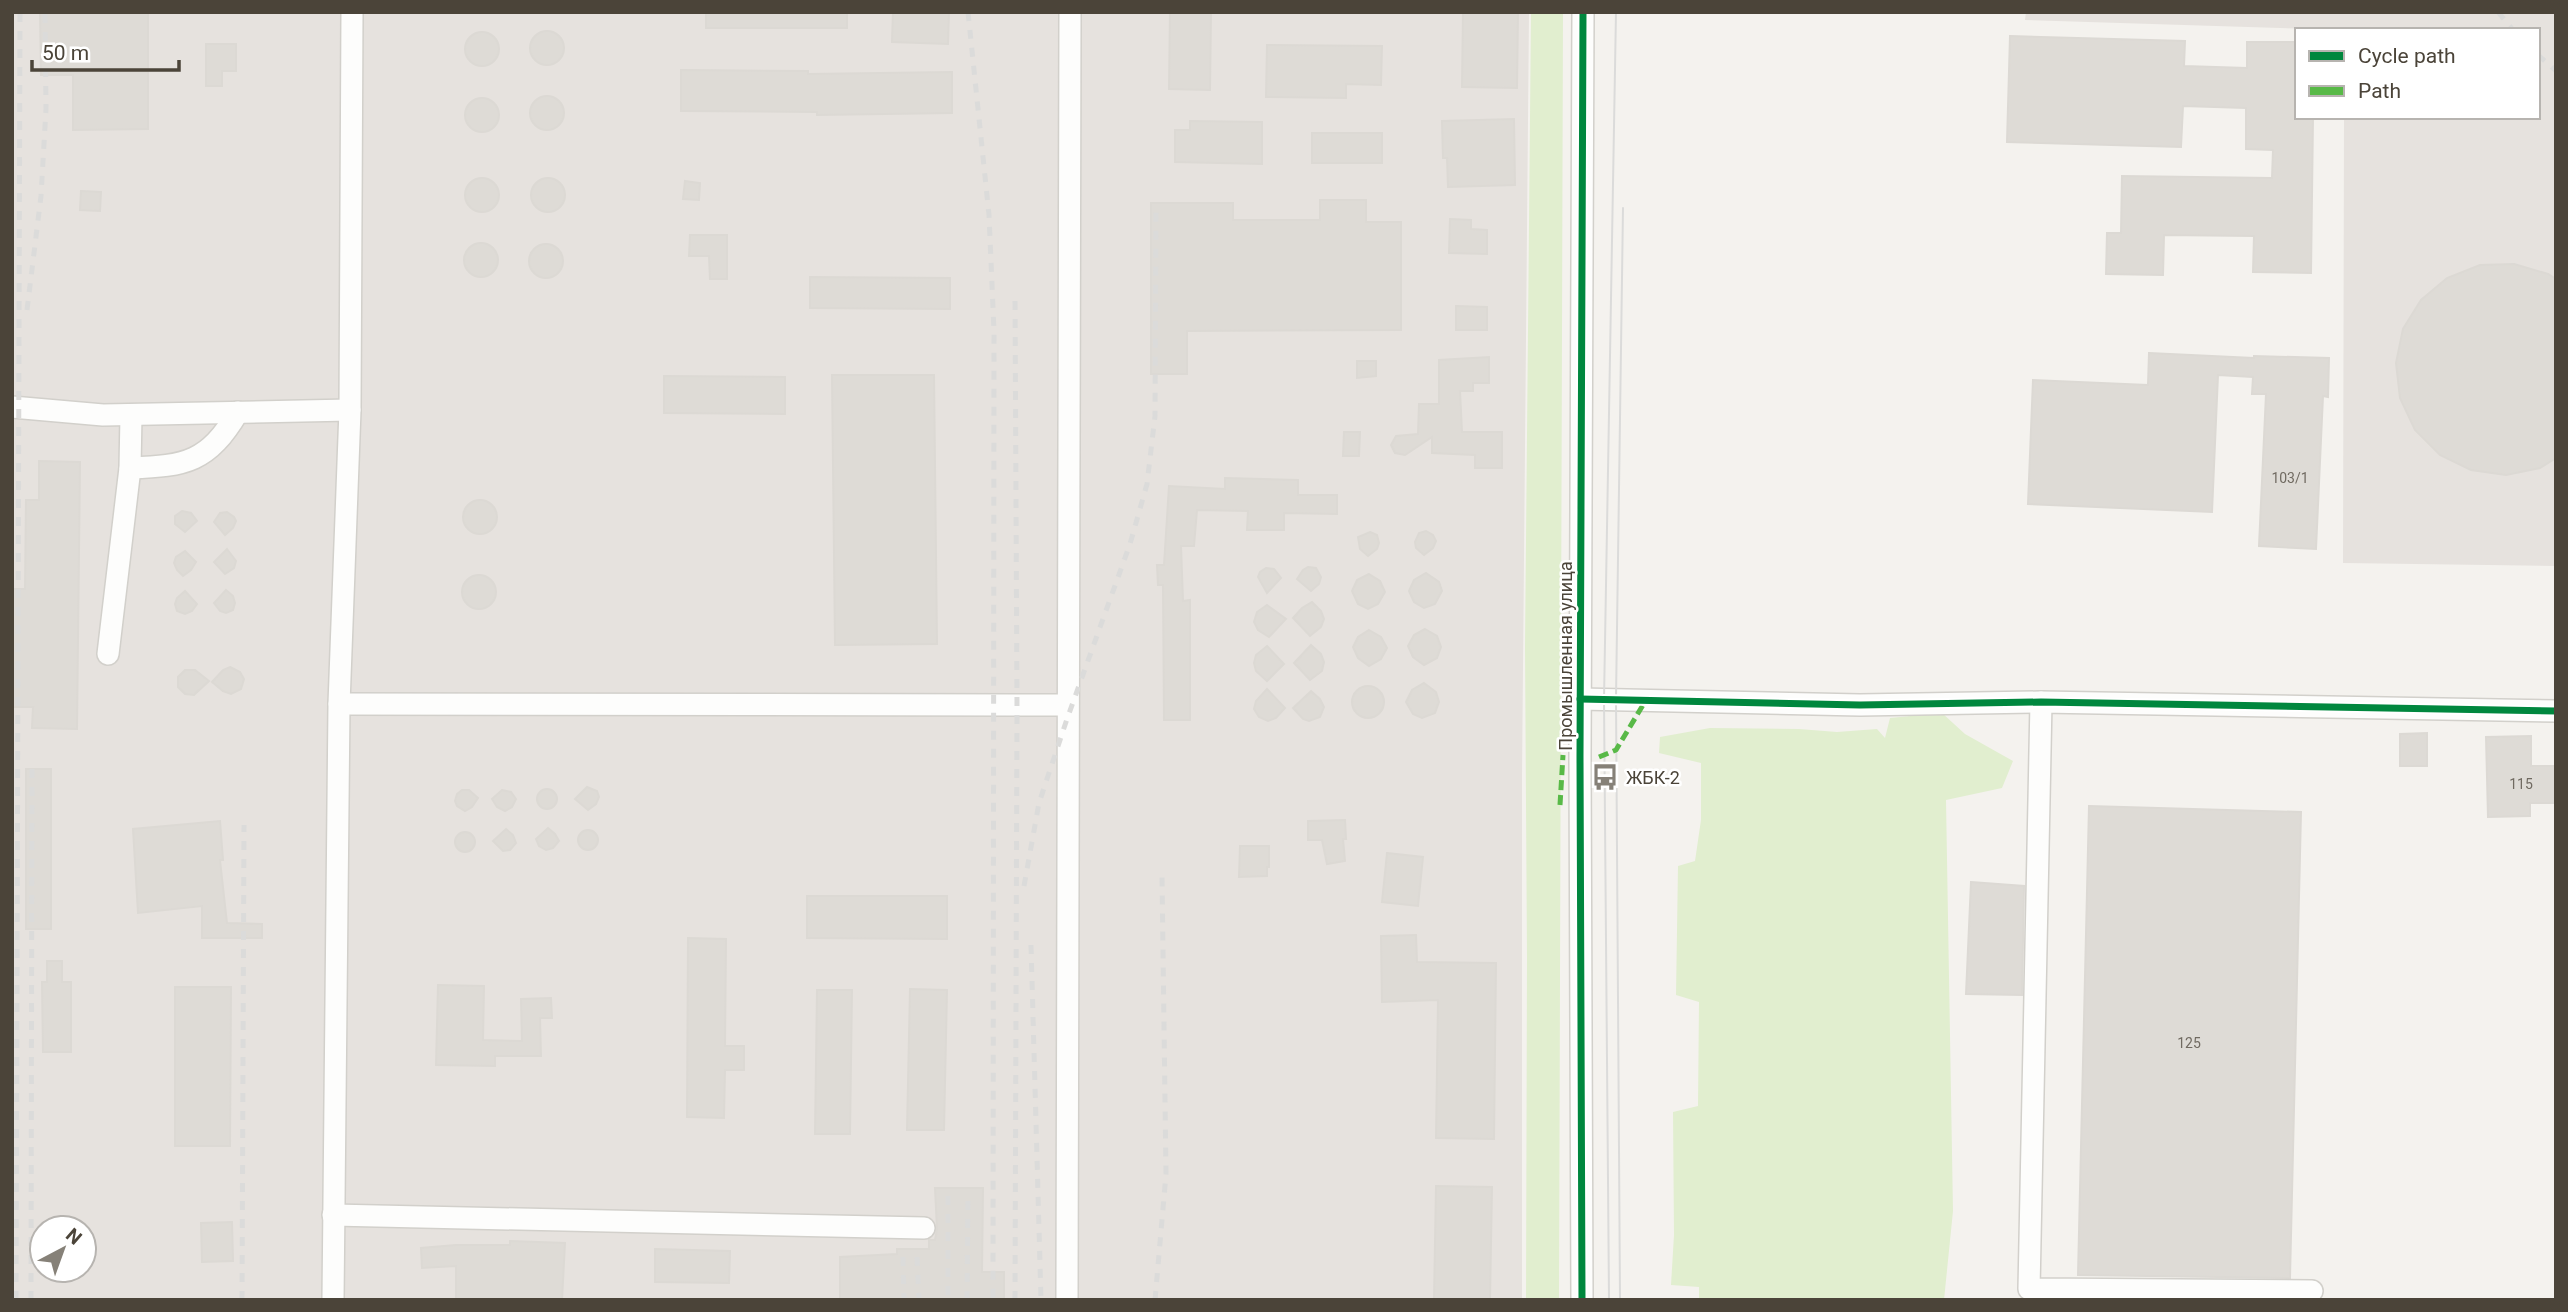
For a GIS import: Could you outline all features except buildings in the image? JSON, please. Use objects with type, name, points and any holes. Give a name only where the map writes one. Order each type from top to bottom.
[{"type":"street","points":[[333,1300],[339,704],[350,410],[352,12]]},
{"type":"street","points":[[1067,1300],[1070,12]]},
{"type":"street","name":"Промышленная улица","points":[[1582,1300],[1580,699],[1583,12]]},
{"type":"street","points":[[12,407],[103,415],[350,410]]},
{"type":"street","points":[[130,468],[163,467],[199,457],[222,439],[238,412]]},
{"type":"street","points":[[107,654],[130,468],[131,415]]},
{"type":"street","points":[[1580,699],[1860,705],[2041,702],[2556,711]]},
{"type":"street","points":[[2041,702],[2029,1289],[2312,1290]]},
{"type":"street","points":[[339,704],[1067,705]]},
{"type":"street","points":[[333,1215],[924,1228]]},
{"type":"shaded area","points":[[12,12],[1529,12],[1522,776],[1522,1300],[12,1300]]},
{"type":"shaded area","points":[[2026,12],[2556,12],[2556,566],[2343,563],[2344,119],[2540,119],[2540,28],[2295,28],[2025,20]]},
{"type":"green space","points":[[1531,12],[1563,12],[1559,1300],[1526,1300],[1525,647]]},
{"type":"green space","points":[[1942,713],[1965,734],[2013,761],[2002,788],[1946,800],[1953,1211],[1944,1300],[1699,1300],[1699,1287],[1671,1285],[1674,1235],[1673,1112],[1698,1106],[1699,1002],[1676,995],[1678,866],[1695,861],[1701,820],[1701,763],[1659,753],[1660,737],[1710,728],[1837,732],[1877,729],[1885,738],[1890,718]]},
{"type":"tram line","points":[[1609,1300],[1604,700],[1616,12]]},
{"type":"tram line","points":[[1620,1300],[1616,699],[1623,208]]},
{"type":"railway","points":[[16,1300],[20,12]]},
{"type":"railway","points":[[27,310],[41,196],[46,109],[45,12]]},
{"type":"railway","points":[[968,12],[989,215],[994,331],[993,1300]]},
{"type":"railway","points":[[2498,12],[2511,28]]},
{"type":"railway","points":[[2540,57],[2556,71]]},
{"type":"railway","points":[[1024,886],[1039,803],[1130,544],[1147,484],[1155,416],[1156,206]]},
{"type":"railway","points":[[1015,293],[1015,1300]]},
{"type":"railway","points":[[31,1300],[32,761]]},
{"type":"railway","points":[[242,1300],[244,825]]},
{"type":"railway","points":[[1155,1300],[1166,1174],[1162,876]]},
{"type":"railway","points":[[1031,945],[1041,1300]]},
{"type":"railway","points":[[967,1300],[968,1195]]},
{"type":"railway","points":[[948,1196],[948,1300]]},
{"type":"railway","points":[[903,1257],[904,1300]]},
{"type":"railway","points":[[917,1257],[919,1300]]},
{"type":"marked path","points":[[1599,757],[1616,750],[1646,700]]},
{"type":"marked path","points":[[1560,805],[1563,755]]},
{"type":"cycle path","points":[[1582,1300],[1580,756],[1583,12]]},
{"type":"cycle path","points":[[1580,699],[1860,705],[2041,702],[2556,711]]},
{"type":"place","name":"ЖБК-2","points":[[1605,777]]}]
